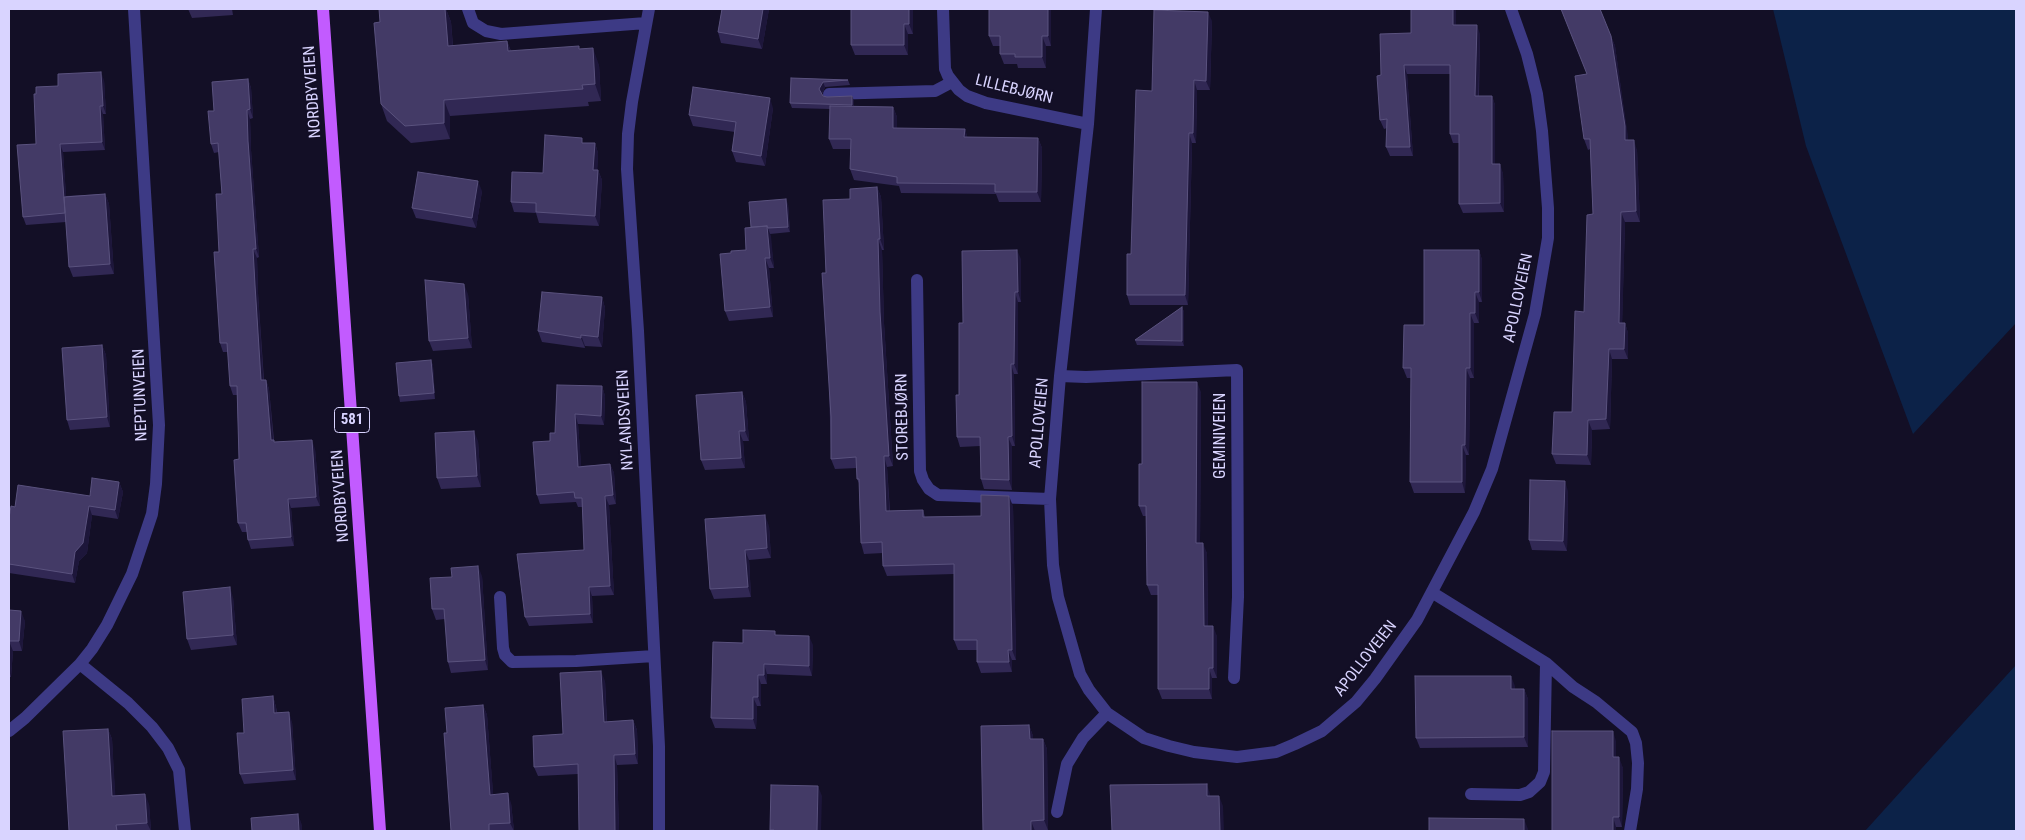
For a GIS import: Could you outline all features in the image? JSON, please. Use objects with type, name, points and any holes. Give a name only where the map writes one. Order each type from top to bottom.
[{"type":"main road","name":"NORDBYVEIEN","points":[[323,9],[380,831]]},
{"type":"street","name":"NEPTUNVEIEN","points":[[9,731],[25,718],[80,664],[107,625],[132,574],[152,514],[156,484],[159,425],[134,9]]},
{"type":"street","points":[[468,9],[473,23],[486,31],[501,34],[646,23]]},
{"type":"street","name":"NYLANDSVEIEN","points":[[649,9],[632,102],[628,134],[627,170],[659,746],[659,831]]},
{"type":"street","name":"LILLEBJØRN","points":[[943,9],[945,69],[952,82],[967,96],[986,102],[1088,124]]},
{"type":"street","name":"APOLLOVEIEN","points":[[1096,9],[1088,124],[1060,376],[1050,500],[1058,597],[1080,674],[1089,690],[1107,713],[1144,738],[1194,752],[1237,757],[1282,749],[1322,731],[1356,702],[1397,649],[1433,593],[1474,512],[1492,470],[1526,350],[1544,267],[1548,238],[1548,208],[1537,94],[1527,54],[1511,9]]},
{"type":"street","points":[[829,94],[935,91],[952,82]]},
{"type":"street","name":"STOREBJØRN","points":[[917,280],[920,471],[929,489],[938,495],[1050,500]]},
{"type":"street","name":"GEMINIVEIEN","points":[[1060,376],[1086,377],[1237,370],[1238,597],[1234,678]]},
{"type":"street","points":[[1433,593],[1546,663],[1632,732],[1636,743],[1638,763],[1637,789],[1630,831]]},
{"type":"street","points":[[500,597],[503,648],[505,655],[512,662],[576,661],[654,656]]},
{"type":"street","points":[[1471,794],[1520,795],[1529,792],[1540,782],[1544,772],[1546,663]]},
{"type":"street","points":[[80,664],[128,703],[152,727],[168,748],[179,770],[185,831]]},
{"type":"street","points":[[1057,812],[1067,764],[1083,738],[1107,713]]},
{"type":"water","points":[[1773,9],[2016,9],[2016,323],[1913,434],[1806,146]]},
{"type":"water","points":[[2016,665],[2016,831],[1865,831],[1912,779]]},
{"type":"building","points":[[379,9],[445,9],[448,46],[507,41],[508,51],[579,46],[579,49],[593,48],[595,84],[582,85],[583,89],[444,100],[444,123],[405,126],[381,104],[374,23],[380,22]]},
{"type":"building","points":[[722,9],[763,9],[758,39],[718,32]]},
{"type":"building","points":[[851,9],[909,9],[909,24],[904,24],[904,45],[851,45]]},
{"type":"building","points":[[989,9],[1048,9],[1048,36],[1042,36],[1042,57],[1015,57],[1015,54],[1000,54],[1000,36],[989,36]]},
{"type":"building","points":[[1411,9],[1453,9],[1453,25],[1477,25],[1475,96],[1492,96],[1492,164],[1500,164],[1500,203],[1459,204],[1459,134],[1450,134],[1450,65],[1404,65],[1410,147],[1386,147],[1387,119],[1380,120],[1377,76],[1381,75],[1380,34],[1411,33]]},
{"type":"building","points":[[1561,9],[1600,9],[1611,36],[1625,126],[1625,140],[1634,140],[1636,211],[1621,212],[1619,323],[1625,323],[1624,349],[1609,349],[1606,419],[1588,420],[1587,455],[1552,454],[1554,412],[1572,412],[1575,311],[1584,312],[1587,215],[1593,214],[1590,139],[1584,139],[1575,76],[1587,74]]},
{"type":"building","points":[[1154,10],[1208,12],[1206,81],[1194,80],[1193,133],[1189,133],[1185,295],[1127,295],[1127,254],[1131,254],[1136,90],[1152,91]]},
{"type":"building","points":[[101,72],[103,106],[100,106],[102,142],[60,144],[65,213],[23,217],[17,145],[36,144],[34,94],[36,94],[36,87],[58,86],[58,74]]},
{"type":"building","points":[[791,78],[848,80],[823,82],[819,89],[823,96],[827,97],[852,96],[852,105],[790,103]]},
{"type":"building","points":[[248,79],[250,109],[247,110],[248,141],[256,249],[253,249],[261,380],[266,380],[271,440],[274,440],[274,442],[312,440],[316,497],[288,499],[291,537],[248,540],[246,523],[238,523],[234,460],[239,459],[237,386],[230,386],[227,343],[220,343],[214,252],[219,252],[216,194],[222,194],[218,143],[211,144],[208,111],[214,111],[212,82]]},
{"type":"building","points":[[693,87],[770,98],[761,156],[732,151],[736,122],[689,115]]},
{"type":"building","points":[[830,106],[893,107],[893,128],[965,129],[964,137],[1038,138],[1037,192],[995,192],[995,184],[897,183],[897,177],[850,169],[851,139],[829,139]]},
{"type":"building","points":[[545,135],[582,138],[582,143],[595,143],[593,170],[598,170],[595,216],[536,212],[536,203],[511,202],[512,172],[543,173]]},
{"type":"building","points":[[418,172],[478,181],[472,218],[412,208]]},
{"type":"building","points":[[877,187],[880,239],[878,239],[880,312],[889,456],[884,456],[886,511],[923,510],[923,517],[981,516],[981,495],[1009,496],[1012,650],[1008,650],[1009,662],[977,662],[977,640],[954,640],[954,564],[883,566],[882,542],[861,543],[859,479],[857,479],[856,457],[831,459],[831,417],[822,273],[826,273],[823,200],[850,199],[850,189]]},
{"type":"building","points":[[105,194],[110,264],[69,267],[64,197]]},
{"type":"building","points":[[786,199],[788,227],[751,227],[749,202]]},
{"type":"building","points":[[767,226],[770,258],[765,258],[770,307],[725,311],[720,254],[746,250],[745,228]]},
{"type":"building","points":[[1017,250],[1018,292],[1015,292],[1014,364],[1011,364],[1012,436],[1008,437],[1009,480],[981,479],[980,437],[957,437],[956,395],[959,395],[959,323],[963,323],[962,251]]},
{"type":"building","points":[[1424,250],[1479,250],[1479,292],[1475,292],[1475,313],[1470,313],[1470,368],[1466,368],[1465,445],[1462,445],[1462,482],[1410,482],[1411,368],[1403,368],[1404,325],[1424,325]]},
{"type":"building","points":[[425,280],[464,284],[468,338],[429,341]]},
{"type":"building","points":[[542,292],[602,297],[598,337],[581,335],[581,338],[538,331]]},
{"type":"building","points":[[1182,307],[1182,341],[1135,340]]},
{"type":"building","points":[[102,345],[107,417],[67,420],[62,348]]},
{"type":"building","points":[[431,360],[434,393],[399,396],[396,363]]},
{"type":"building","points":[[1142,382],[1197,382],[1196,543],[1203,543],[1204,626],[1213,626],[1213,668],[1209,668],[1209,689],[1158,689],[1158,585],[1147,585],[1146,506],[1139,506],[1139,464],[1142,464]]},
{"type":"building","points":[[557,385],[602,386],[601,416],[575,414],[578,467],[610,464],[613,495],[605,496],[610,586],[589,587],[590,614],[525,617],[517,554],[584,550],[582,498],[575,498],[574,492],[537,495],[533,442],[550,441],[550,433],[555,433]]},
{"type":"building","points":[[742,392],[745,431],[739,431],[741,458],[701,460],[696,395]]},
{"type":"building","points":[[474,431],[477,476],[437,478],[435,433]]},
{"type":"building","points":[[92,478],[119,482],[115,510],[89,506],[83,543],[75,552],[72,574],[9,564],[9,518],[11,506],[15,507],[18,485],[90,496]]},
{"type":"building","points":[[1530,480],[1565,481],[1563,541],[1529,540]]},
{"type":"building","points":[[765,515],[767,548],[745,550],[748,587],[710,589],[705,519]]},
{"type":"building","points":[[478,566],[485,660],[448,662],[444,609],[432,609],[430,578],[452,577],[451,568]]},
{"type":"building","points":[[230,587],[233,635],[187,639],[183,592]]},
{"type":"building","points":[[9,610],[21,611],[19,641],[9,641]]},
{"type":"building","points":[[743,630],[775,631],[775,635],[809,636],[809,666],[764,664],[764,675],[758,675],[758,697],[753,697],[753,719],[711,718],[713,642],[743,643]]},
{"type":"building","points":[[601,671],[604,722],[633,720],[635,754],[614,755],[615,831],[579,831],[578,764],[534,767],[533,736],[563,734],[560,673]]},
{"type":"building","points":[[1415,676],[1511,676],[1511,689],[1524,689],[1524,737],[1416,738]]},
{"type":"building","points":[[273,696],[274,713],[289,712],[293,770],[240,774],[237,733],[244,733],[242,699]]},
{"type":"building","points":[[483,705],[490,795],[508,793],[510,823],[489,824],[489,831],[451,831],[444,733],[447,733],[445,708]]},
{"type":"building","points":[[1029,725],[1030,739],[1043,739],[1044,820],[1031,821],[1031,831],[983,831],[981,726]]},
{"type":"building","points":[[108,729],[112,796],[145,794],[147,823],[116,825],[117,831],[69,831],[63,731]]},
{"type":"building","points":[[1552,731],[1613,731],[1613,757],[1619,757],[1619,817],[1613,817],[1613,831],[1552,831]]},
{"type":"building","points":[[1207,784],[1207,796],[1219,796],[1220,831],[1112,831],[1110,785]]},
{"type":"building","points":[[771,785],[818,786],[817,831],[770,830]]},
{"type":"building","points":[[298,814],[299,831],[252,831],[251,818]]},
{"type":"building","points":[[1429,818],[1524,819],[1524,831],[1429,831]]}]
